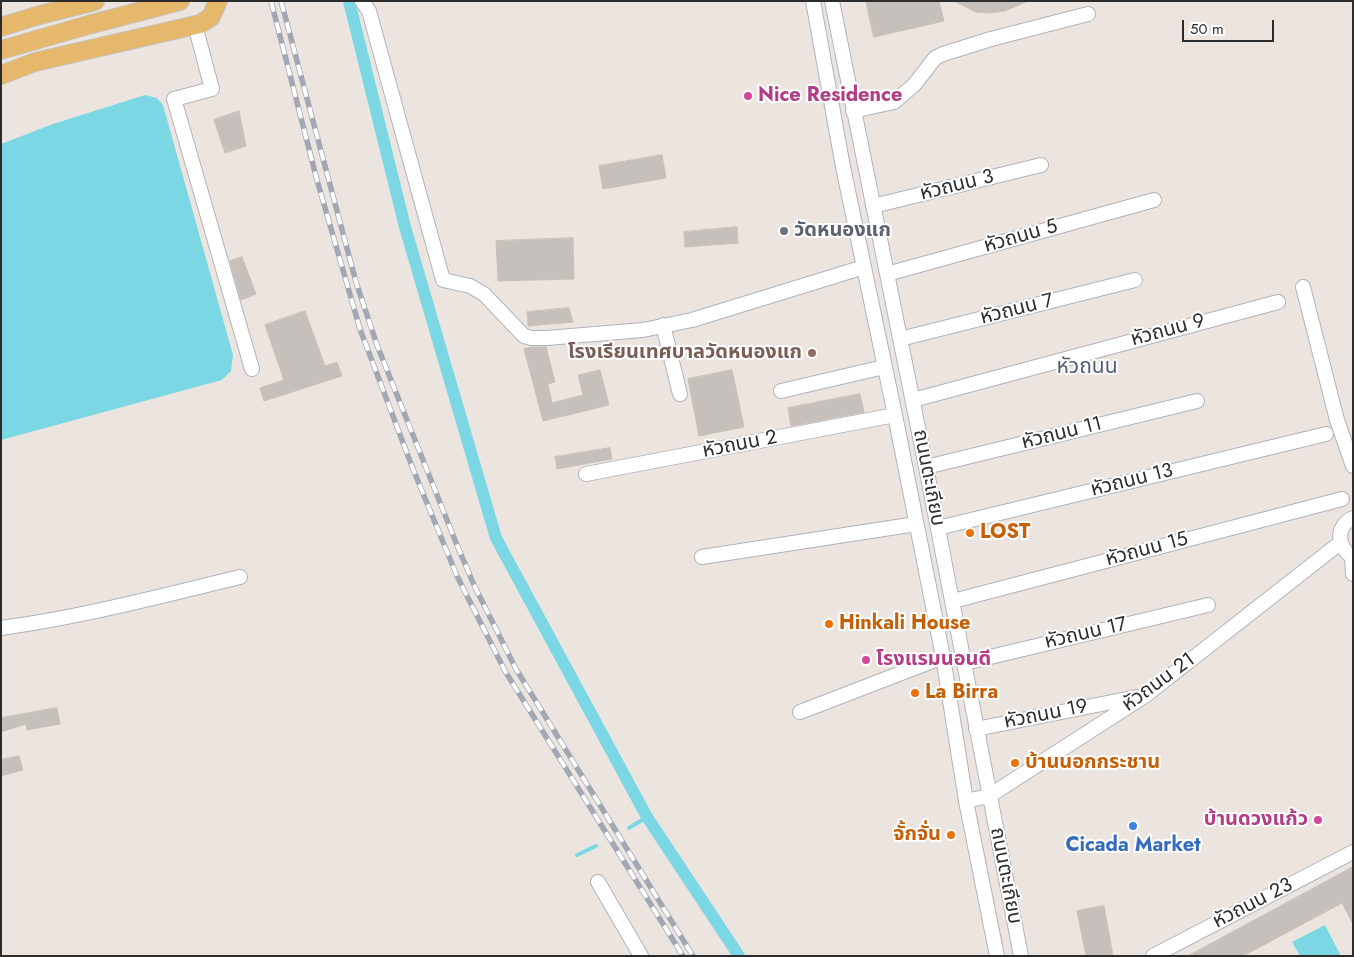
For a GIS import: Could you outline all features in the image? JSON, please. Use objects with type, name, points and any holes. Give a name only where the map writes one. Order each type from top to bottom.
[{"type":"main road","points":[[1,28],[36,16],[95,1]]},
{"type":"main road","points":[[1,50],[180,1]]},
{"type":"main road","points":[[1,75],[30,64],[195,26],[210,17],[218,1]]},
{"type":"street","points":[[362,1],[369,11],[443,280],[470,286],[484,294],[524,336],[546,338],[643,330],[664,326],[692,320],[864,267]]},
{"type":"street","name":"ถนนตะเกียบ","points":[[813,1],[867,284],[944,657],[966,801],[997,956]]},
{"type":"street","name":"ถนนตะเกียบ","points":[[832,1],[953,601],[1021,956]]},
{"type":"street","points":[[853,111],[894,102],[914,85],[935,58],[943,54],[991,39],[1088,14]]},
{"type":"street","points":[[195,26],[212,89],[174,99],[252,369]]},
{"type":"street","name":"หัวถนน 3","points":[[873,206],[1041,165]]},
{"type":"street","name":"หัวถนน 5","points":[[867,284],[888,276],[1154,200]]},
{"type":"street","name":"หัวถนน 7","points":[[900,340],[1135,280]]},
{"type":"street","points":[[1303,286],[1337,420],[1353,466]]},
{"type":"street","name":"หัวถนน 9","points":[[912,400],[1278,302]]},
{"type":"street","points":[[664,326],[680,394]]},
{"type":"street","points":[[781,391],[884,368]]},
{"type":"street","name":"หัวถนน 11","points":[[926,467],[1197,401]]},
{"type":"street","name":"หัวถนน 2","points":[[586,474],[895,415]]},
{"type":"street","name":"หัวถนน 13","points":[[938,528],[1326,434]]},
{"type":"street","name":"หัวถนน 15","points":[[953,601],[1342,499]]},
{"type":"street","points":[[1353,518],[1344,524],[1341,530],[1340,543],[1352,557],[1353,574]]},
{"type":"street","points":[[702,557],[916,524]]},
{"type":"street","name":"หัวถนน 21","points":[[989,796],[1146,695],[1340,543]]},
{"type":"street","points":[[1,628],[38,624],[240,577]]},
{"type":"street","name":"หัวถนน 17","points":[[965,663],[1208,605]]},
{"type":"street","points":[[800,712],[944,657]]},
{"type":"street","name":"หัวถนน 19","points":[[976,729],[1146,695]]},
{"type":"street","points":[[950,706],[971,702]]},
{"type":"street","points":[[966,801],[989,796]]},
{"type":"street","name":"หัวถนน 23","points":[[1153,956],[1353,852]]},
{"type":"street","points":[[598,882],[642,956]]},
{"type":"water","points":[[145,95],[157,98],[163,105],[233,355],[231,371],[222,380],[1,440],[1,144],[53,124]]},
{"type":"water","points":[[1325,925],[1341,956],[1300,956],[1292,942]]},
{"type":"building","points":[[866,1],[939,1],[944,21],[874,37]]},
{"type":"building","points":[[954,1],[1028,1],[1005,11],[988,13],[976,12]]},
{"type":"building","points":[[239,111],[246,146],[225,153],[214,120]]},
{"type":"building","points":[[662,155],[666,178],[603,189],[599,166]]},
{"type":"building","points":[[737,227],[738,243],[685,247],[684,232]]},
{"type":"building","points":[[573,238],[574,279],[498,281],[496,241]]},
{"type":"building","points":[[242,257],[256,294],[241,300],[230,261]]},
{"type":"building","points":[[569,308],[573,322],[528,326],[527,312]]},
{"type":"building","points":[[305,311],[325,366],[337,362],[342,376],[264,401],[260,388],[284,380],[265,325]]},
{"type":"building","points":[[546,347],[555,382],[548,384],[552,403],[583,395],[578,375],[600,370],[609,405],[543,421],[524,349]]},
{"type":"building","points":[[732,370],[744,427],[699,436],[688,379]]},
{"type":"building","points":[[860,394],[864,412],[791,426],[788,408]]},
{"type":"building","points":[[610,448],[612,459],[557,469],[555,457]]},
{"type":"building","points":[[57,708],[60,724],[27,730],[26,724],[1,732],[1,718]]},
{"type":"building","points":[[19,756],[23,770],[1,776],[1,760]]},
{"type":"building","points":[[1353,867],[1353,924],[1342,903],[1243,956],[1188,956]]},
{"type":"building","points":[[1104,906],[1113,956],[1086,956],[1077,911]]},
{"type":"waterway","points":[[349,1],[405,227],[496,538],[647,817],[739,956]]},
{"type":"waterway","points":[[629,828],[647,817]]},
{"type":"waterway","points":[[577,855],[596,846]]},
{"type":"railway","points":[[271,1],[317,180],[360,329],[413,469],[457,576],[505,671],[683,956]]},
{"type":"railway","points":[[281,1],[356,282],[377,345],[474,585],[516,669],[693,956]]},
{"type":"place","name":"Nice Residence","points":[[748,96]]},
{"type":"place","name":"วัดหนองแก","points":[[784,231]]},
{"type":"place","name":"โรงเรียนเทศบาลวัดหนองแก","points":[[812,353]]},
{"type":"place","name":"LOST","points":[[970,533]]},
{"type":"place","name":"Hinkali House","points":[[829,624]]},
{"type":"place","name":"โรงแรมนอนดี","points":[[866,660]]},
{"type":"place","name":"La Birra","points":[[915,693]]},
{"type":"place","name":"บ้านนอกกระชาน","points":[[1015,763]]},
{"type":"place","name":"บ้านดวงแก้ว","points":[[1318,820]]},
{"type":"place","name":"Cicada Market","points":[[1133,826]]},
{"type":"place","name":"จั้กจั่น","points":[[951,835]]},
{"type":"district","name":"หัวถนน","points":[[1087,368]]}]
